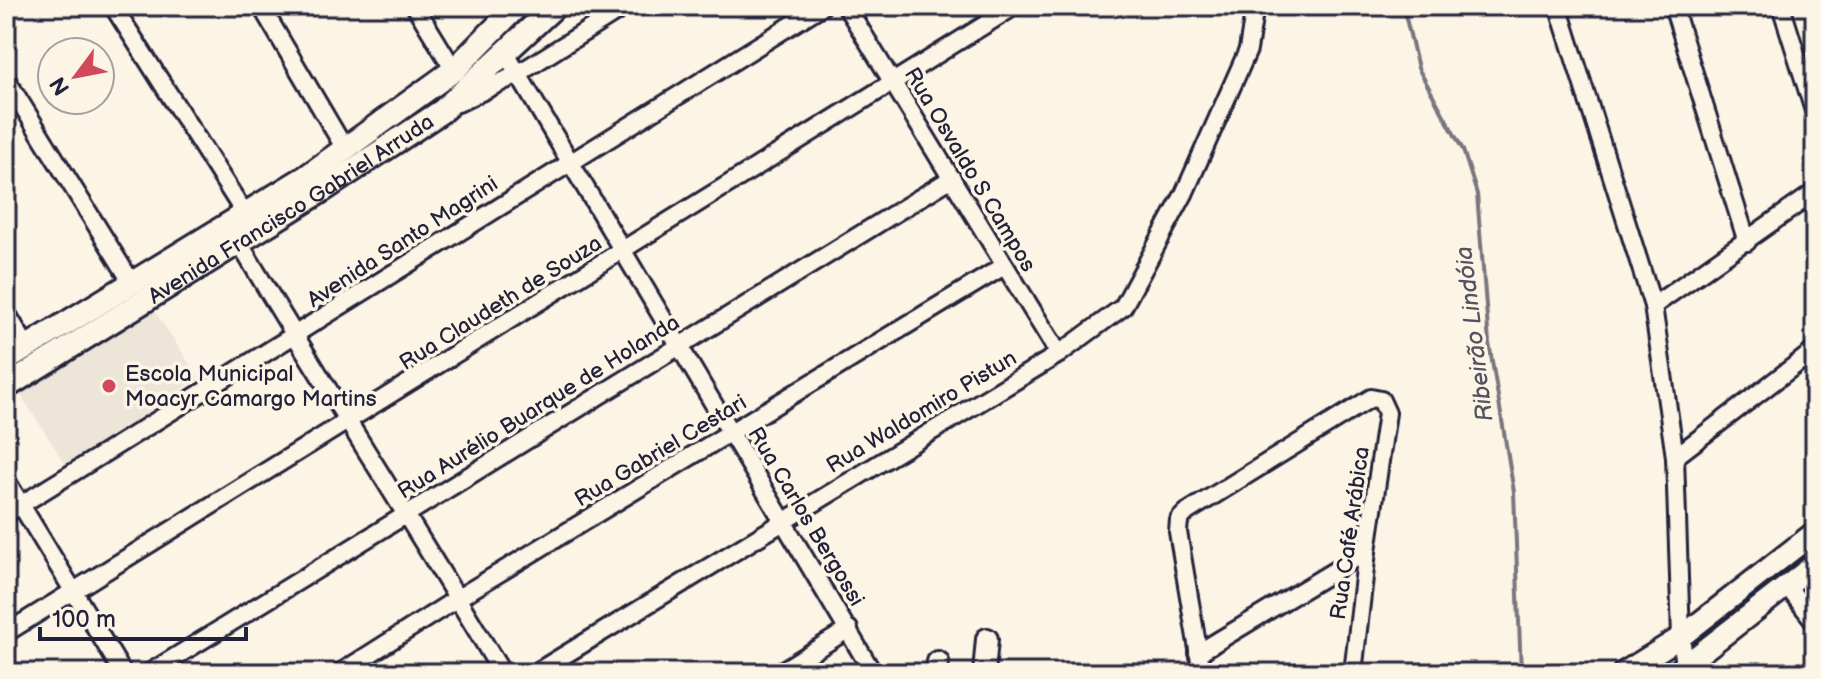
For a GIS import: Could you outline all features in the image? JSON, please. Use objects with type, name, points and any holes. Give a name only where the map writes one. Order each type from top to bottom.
[{"type":"main road","name":"Avenida Francisco Gabriel Arruda","points":[[8,386],[454,70],[517,6]]},
{"type":"main road","name":"Avenida Francisco Gabriel Arruda","points":[[16,354],[132,283],[237,226],[323,190],[442,111],[555,6]]},
{"type":"main road","points":[[8,386],[21,366],[16,354]]},
{"type":"street","points":[[113,6],[237,226],[294,336],[502,673]]},
{"type":"street","points":[[261,6],[345,149]]},
{"type":"street","points":[[415,6],[454,70]]},
{"type":"street","points":[[442,111],[516,75],[626,6]]},
{"type":"street","name":"Avenida Santo Magrini","points":[[6,514],[822,6]]},
{"type":"street","name":"Rua Osvaldo S Campos","points":[[846,6],[1059,354]]},
{"type":"street","name":"Rua Claudeth de Souza","points":[[6,633],[1015,6]]},
{"type":"street","name":"Rua Waldomiro Pistun","points":[[535,673],[783,519],[1059,354],[1123,307],[1184,194],[1248,50],[1255,6]]},
{"type":"street","points":[[1558,6],[1653,306],[1675,457],[1681,637],[1685,671]]},
{"type":"street","points":[[1673,6],[1747,242]]},
{"type":"street","points":[[1781,6],[1815,114]]},
{"type":"street","name":"Rua Carlos Bergossi","points":[[505,52],[516,75],[681,344],[873,673]]},
{"type":"street","points":[[6,79],[132,283]]},
{"type":"street","name":"Rua Aurélio Buarque de Holanda","points":[[149,673],[952,178]]},
{"type":"street","points":[[1653,306],[1815,192]]},
{"type":"street","name":"Rua Gabriel Cestari","points":[[340,673],[1004,266]]},
{"type":"street","points":[[6,316],[16,354]]},
{"type":"street","points":[[1675,457],[1815,350]]},
{"type":"street","name":"Rua Café Arábica","points":[[1198,653],[1178,532],[1179,520],[1187,512],[1371,398],[1381,400],[1387,413],[1353,673]]},
{"type":"street","points":[[6,480],[123,673]]},
{"type":"street","points":[[1623,673],[1681,637],[1815,532]]},
{"type":"street","points":[[1202,673],[1198,653],[1367,551]]},
{"type":"street","points":[[1685,671],[1815,564]]},
{"type":"street","points":[[1787,586],[1815,622]]},
{"type":"street","points":[[778,673],[849,629]]},
{"type":"street","points":[[984,673],[987,639]]},
{"type":"shaded area","name":"Escola Municipal Moacyr Camargo Martins","points":[[152,307],[199,378],[66,465],[20,394]]},
{"type":"waterway","name":"Ribeirão Lindóia","points":[[1403,6],[1418,68],[1463,150],[1477,194],[1489,343],[1514,492],[1521,673]]},
{"type":"place","name":"Escola Municipal Moacyr Camargo Martins","points":[[109,386]]}]
